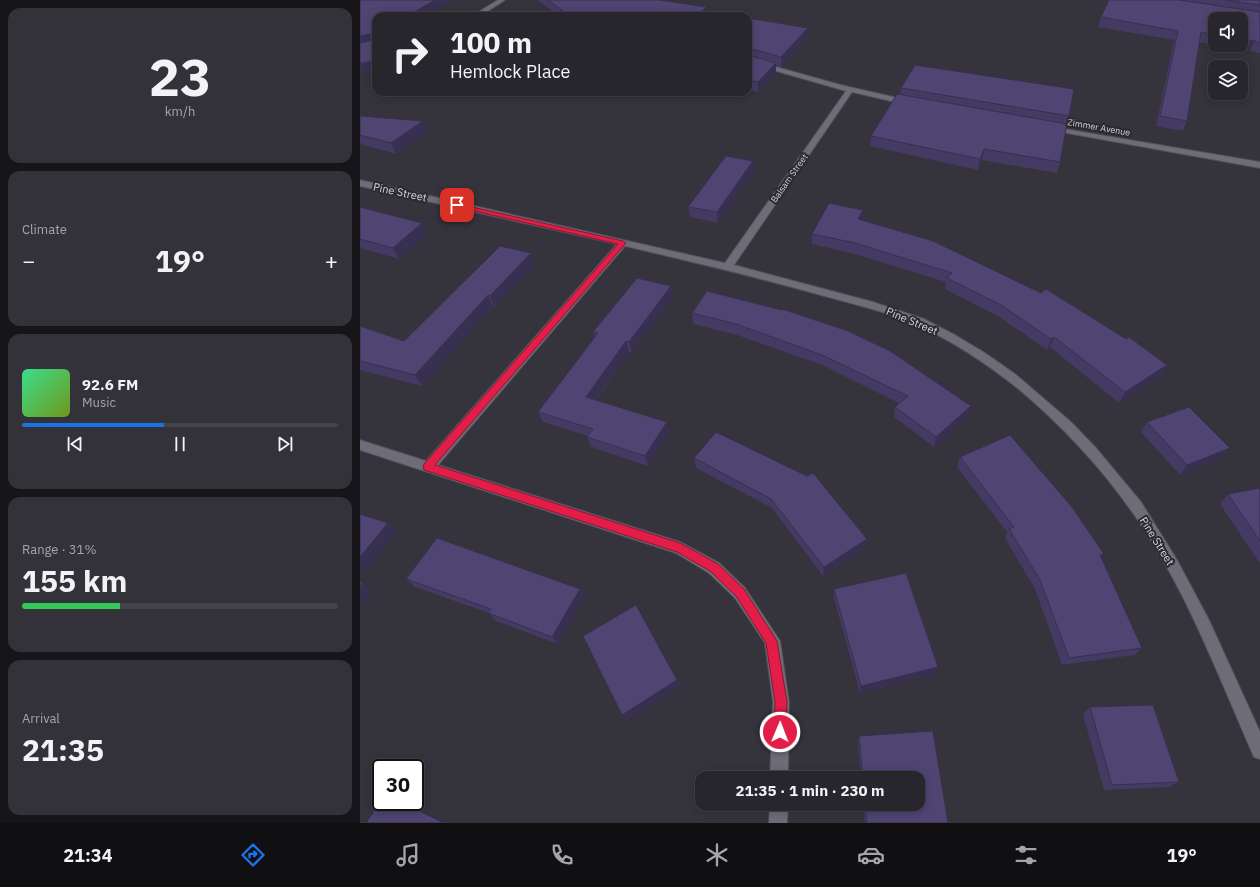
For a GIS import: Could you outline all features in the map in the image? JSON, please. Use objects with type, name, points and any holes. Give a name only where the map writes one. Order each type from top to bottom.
[{"type":"street","points":[[484,12],[502,0]]},
{"type":"street","points":[[752,62],[850,90],[914,104]]},
{"type":"street","name":"Balsam Street","points":[[728,266],[850,90]]},
{"type":"street","name":"Zimmer Avenue","points":[[1045,127],[1260,165]]},
{"type":"street","name":"Pine Street","points":[[360,183],[728,266],[870,304],[920,322],[964,346],[1014,379],[1056,415],[1096,457],[1135,506],[1171,562],[1260,750]]},
{"type":"street","points":[[428,467],[623,243]]},
{"type":"street","points":[[361,447],[680,548],[714,568],[740,593],[772,641],[781,702],[779,771]]},
{"type":"street","points":[[778,823],[779,811]]},
{"type":"building","points":[[360,0],[435,0],[414,12],[372,12],[372,34],[360,36]]},
{"type":"building","points":[[548,0],[658,0],[707,7],[702,11],[708,12],[564,12]]},
{"type":"building","points":[[1109,0],[1179,0],[1260,12],[1260,42],[1255,42],[1255,40],[1248,41],[1248,12],[1208,12],[1208,34],[1201,32],[1187,121],[1160,116],[1178,31],[1101,17]]},
{"type":"building","points":[[1225,0],[1260,0],[1260,5]]},
{"type":"building","points":[[752,19],[808,28],[781,57],[752,49]]},
{"type":"building","points":[[372,40],[372,62],[360,63],[360,43]]},
{"type":"building","points":[[752,56],[776,63],[758,82],[752,81]]},
{"type":"building","points":[[915,65],[1074,89],[1069,116],[901,88]]},
{"type":"building","points":[[897,94],[1067,124],[1060,162],[984,149],[980,159],[871,136]]},
{"type":"building","points":[[360,116],[423,121],[391,143],[360,135]]},
{"type":"building","points":[[726,156],[753,161],[717,212],[688,207]]},
{"type":"building","points":[[829,203],[863,210],[858,219],[933,241],[1041,293],[1046,289],[1126,339],[1129,337],[1167,365],[1125,392],[1054,337],[1051,339],[1001,305],[947,278],[952,273],[855,243],[812,234]]},
{"type":"building","points":[[360,207],[422,223],[393,248],[360,239]]},
{"type":"building","points":[[500,246],[531,253],[490,296],[488,295],[415,375],[360,361],[360,326],[404,341]]},
{"type":"building","points":[[637,278],[671,286],[629,342],[626,341],[586,397],[667,422],[645,456],[587,437],[593,429],[538,412],[598,333],[593,332]]},
{"type":"building","points":[[707,291],[782,309],[848,331],[890,351],[971,406],[936,437],[895,407],[908,396],[822,355],[736,324],[692,313]]},
{"type":"building","points":[[1189,407],[1230,448],[1187,465],[1147,422]]},
{"type":"building","points":[[716,432],[807,476],[813,473],[867,539],[824,567],[771,499],[694,458]]},
{"type":"building","points":[[1010,435],[1072,507],[1104,554],[1100,555],[1142,648],[1069,658],[1040,580],[1009,529],[1014,527],[960,457]]},
{"type":"building","points":[[1260,488],[1260,541],[1228,494]]},
{"type":"building","points":[[360,514],[388,523],[360,557]]},
{"type":"building","points":[[437,538],[580,589],[552,637],[488,613],[491,609],[406,579]]},
{"type":"building","points":[[906,573],[938,667],[861,686],[834,589]]},
{"type":"building","points":[[636,605],[677,680],[622,715],[583,636]]},
{"type":"building","points":[[1153,705],[1179,782],[1112,785],[1090,707]]},
{"type":"building","points":[[933,731],[948,823],[867,823],[866,811],[925,811],[925,771],[862,771],[859,736]]},
{"type":"building","points":[[374,811],[419,811],[444,823],[366,823]]},
{"type":"route","points":[[457,205],[623,243],[428,467],[680,548],[714,568],[740,593],[772,641],[781,702],[780,732]]}]
